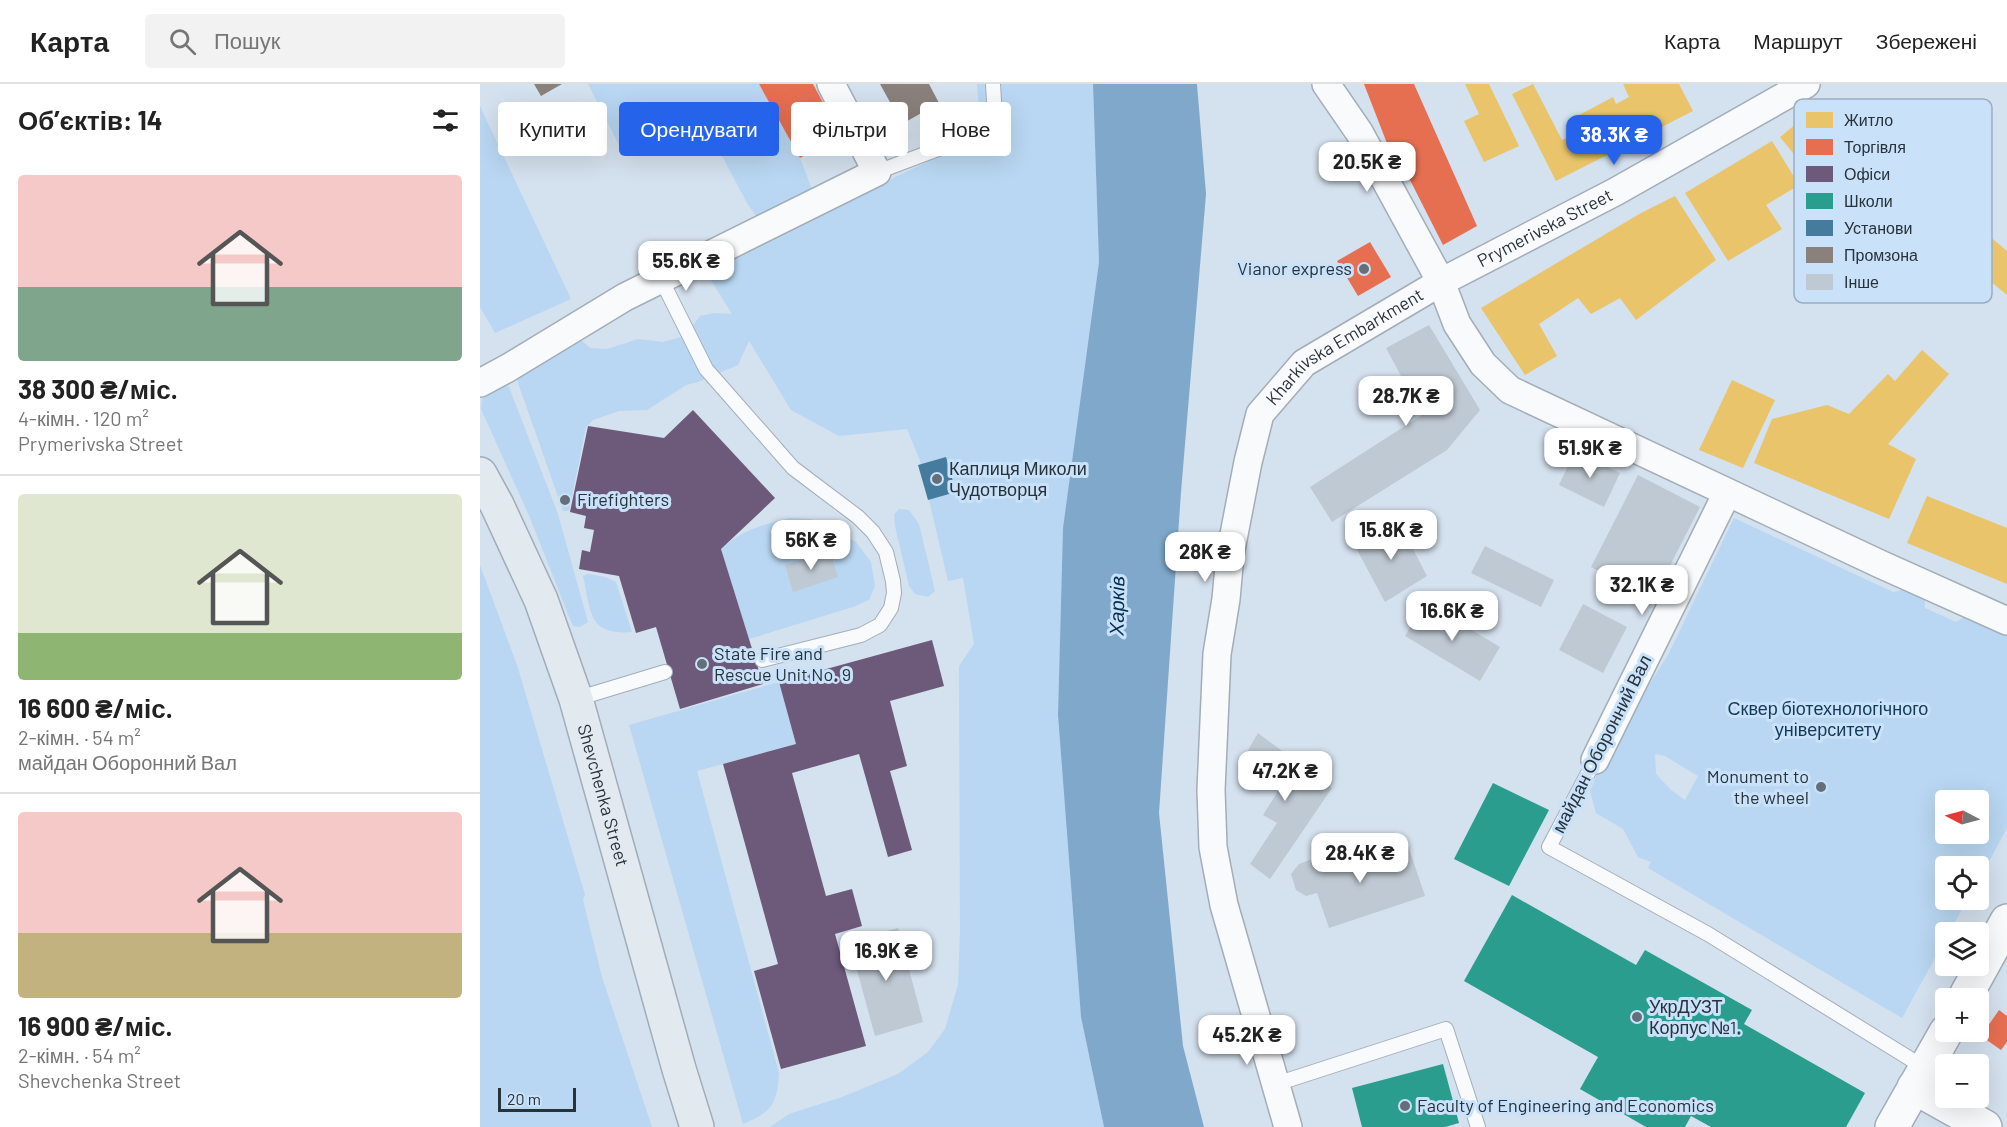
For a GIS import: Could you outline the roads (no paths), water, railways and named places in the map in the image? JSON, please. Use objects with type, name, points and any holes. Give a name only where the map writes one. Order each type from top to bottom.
[{"type":"main road","name":"Shevchenka Street","points":[[480,474],[541,600],[576,699],[697,1127]]},
{"type":"street","points":[[480,383],[625,297],[877,172],[831,84]]},
{"type":"street","points":[[1326,84],[1359,132],[1441,282],[1457,324],[1483,364],[1510,390],[1727,493],[2007,621]]},
{"type":"street","name":"Prymerivska Street","points":[[1441,282],[1615,192],[1806,84]]},
{"type":"street","name":"Kharkivska Embarkment","points":[[1288,1127],[1224,905],[1213,848],[1210,790],[1217,654],[1230,555],[1260,414],[1304,363],[1441,282]]},
{"type":"street","name":"майдан Оборонний Вал","points":[[1595,760],[1727,493]]},
{"type":"street","points":[[1970,988],[2007,921]]},
{"type":"street","points":[[1892,1127],[1940,1042]]},
{"type":"street","name":"майдан Оборонний Вал","points":[[1920,1078],[1985,1127]]},
{"type":"lane","points":[[877,172],[946,146],[995,119],[993,84]]},
{"type":"lane","points":[[661,279],[706,369],[793,468],[858,517],[873,532],[886,552],[894,593],[891,608],[880,625],[861,635],[762,660]]},
{"type":"lane","points":[[576,699],[664,672]]},
{"type":"lane","name":"майдан Оборонний Вал","points":[[1595,760],[1549,847],[1708,934],[1920,1078]]},
{"type":"lane","points":[[1276,1084],[1446,1029],[1478,1127]]},
{"type":"water","name":"Харків","points":[[1093,84],[1197,84],[1206,194],[1181,492],[1159,813],[1183,1046],[1204,1127],[1104,1127],[1081,1017],[1058,715],[1063,528],[1099,262]]},
{"type":"place","name":"Vianor express","points":[[1364,269]]},
{"type":"place","name":"Каплиця Миколи Чудотворця","points":[[937,479]]},
{"type":"place","name":"Firefighters","points":[[565,500]]},
{"type":"place","name":"State Fire and Rescue Unit No. 9","points":[[702,664]]},
{"type":"place","name":"Monument to the wheel","points":[[1821,787]]},
{"type":"place","name":"УкрДУЗТ Корпус №1.","points":[[1637,1017]]},
{"type":"place","name":"Faculty of Engineering and Economics","points":[[1405,1106]]},
{"type":"park label","name":"Сквер біотехнологічного університету","points":[[1828,719]]}]
